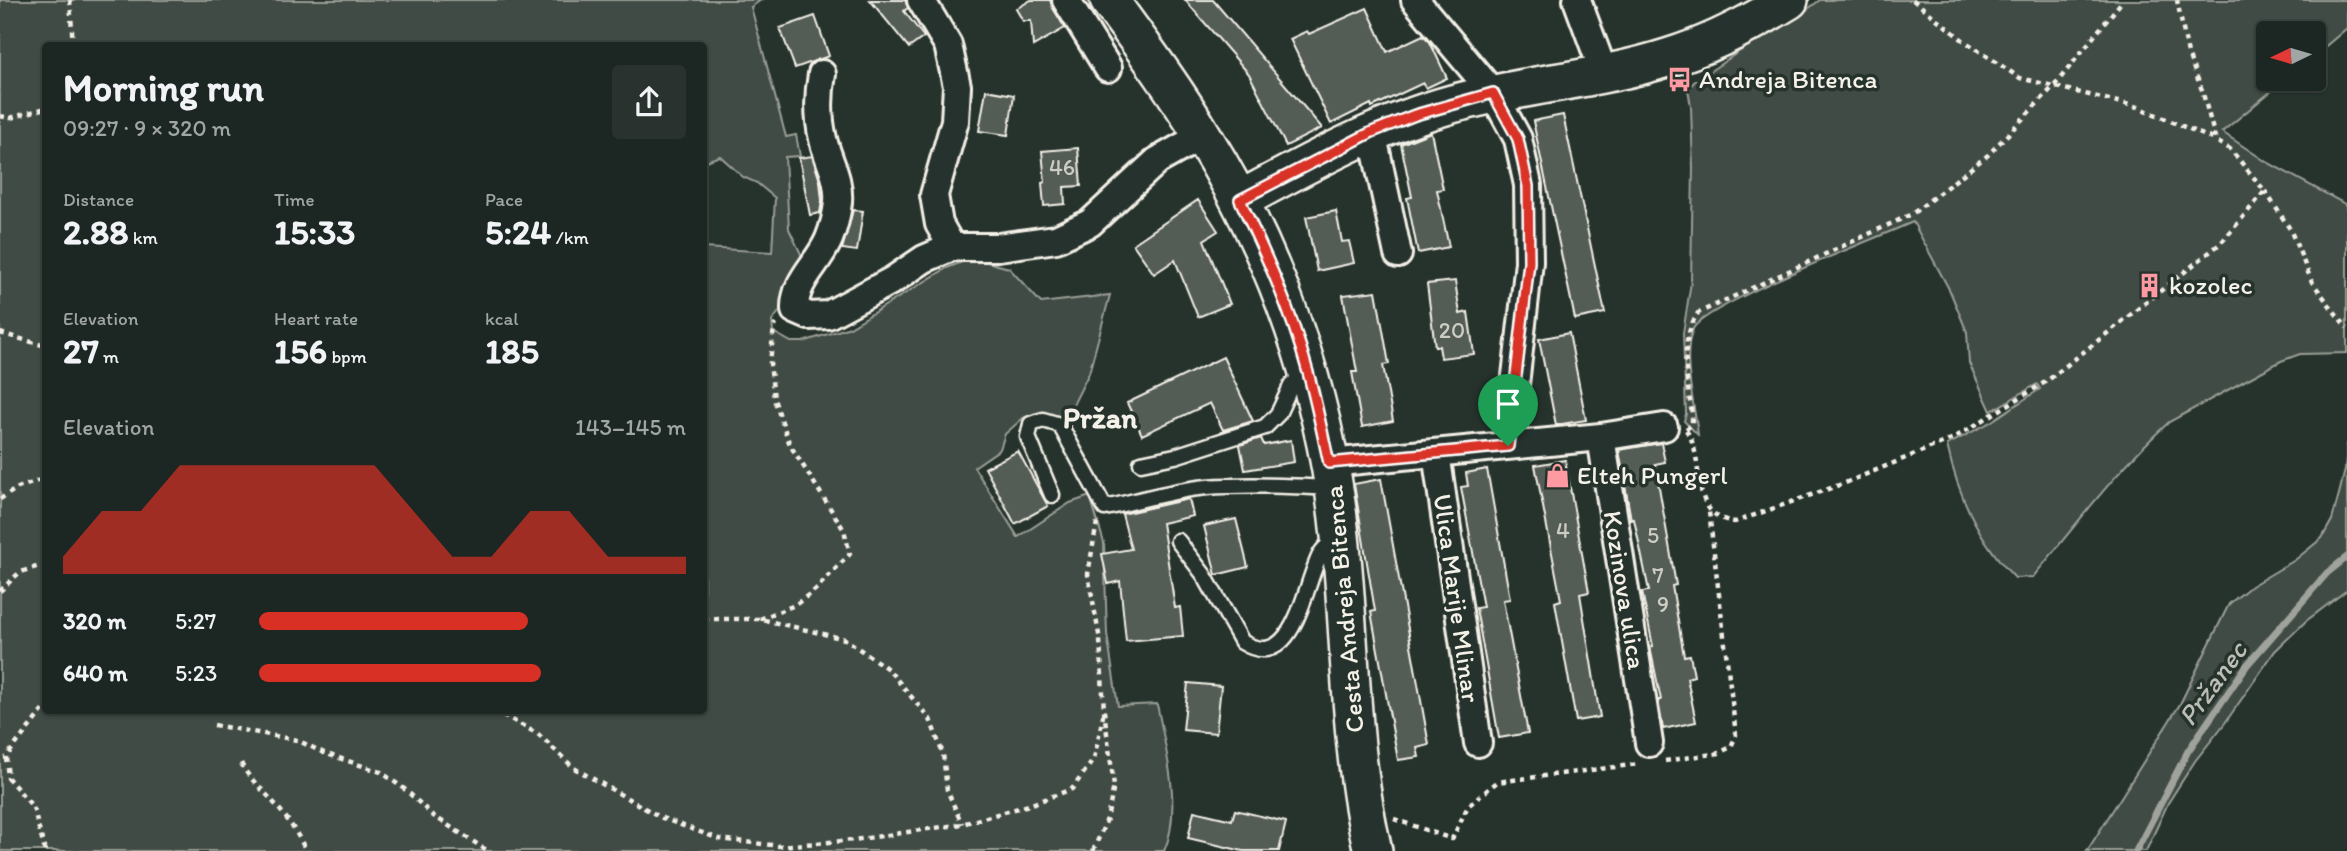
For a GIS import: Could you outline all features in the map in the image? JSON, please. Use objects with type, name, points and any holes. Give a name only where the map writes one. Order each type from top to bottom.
[{"type":"street","points":[[921,0],[948,46],[957,86],[955,121],[934,195],[939,224],[952,247]]},
{"type":"street","points":[[1066,0],[1108,68]]},
{"type":"street","name":"Cesta Andreja Bitenca","points":[[1109,0],[1203,135],[1240,200],[1279,286],[1307,369],[1331,476],[1340,534],[1357,747],[1373,851]]},
{"type":"street","points":[[1577,0],[1604,73]]},
{"type":"street","points":[[1240,200],[1372,132],[1415,115],[1493,93],[1604,73],[1669,57],[1703,46],[1790,0]]},
{"type":"street","points":[[1422,4],[1493,93],[1518,139],[1528,186],[1529,262],[1508,446]]},
{"type":"street","points":[[822,75],[819,89],[820,116],[824,141],[836,171],[838,202],[830,238],[795,296],[795,310],[809,316],[828,315],[924,259],[952,247],[998,247],[1056,239],[1090,223],[1157,161],[1203,135]]},
{"type":"street","points":[[1372,132],[1398,254]]},
{"type":"street","points":[[1331,476],[1436,453],[1675,428]]},
{"type":"street","name":"Kozinova ulica","points":[[1601,437],[1649,743]]},
{"type":"street","name":"Ulica Marije Mlinar","points":[[1436,453],[1478,743]]},
{"type":"lane","points":[[1141,463],[1175,456],[1265,427],[1278,414],[1292,386],[1307,369]]},
{"type":"lane","points":[[1052,495],[1028,437],[1031,424],[1043,420],[1060,425],[1105,508],[1206,487],[1276,485],[1331,476]]},
{"type":"lane","points":[[1178,541],[1204,575],[1242,642],[1263,650],[1279,643],[1294,625],[1322,551],[1340,534]]},
{"type":"path","points":[[70,0],[73,42]]},
{"type":"path","points":[[1913,0],[1963,40],[2020,78],[2138,107],[2230,149],[2265,191],[2290,229],[2312,282],[2347,328]]},
{"type":"path","points":[[1675,428],[1692,425],[1685,340],[1698,313],[1912,214],[1989,155],[2055,85],[2123,0]]},
{"type":"path","points":[[2177,0],[2188,54],[2202,90],[2216,141]]},
{"type":"path","points":[[0,116],[10,118],[42,109]]},
{"type":"path","points":[[1675,428],[1692,440],[1701,493],[1709,512],[1723,520],[1735,522],[1888,466],[1954,438],[2047,381],[2221,243],[2265,191]]},
{"type":"path","points":[[760,620],[795,605],[816,590],[850,554],[844,530],[790,445],[774,399],[770,363],[774,327],[781,317],[795,310]]},
{"type":"path","points":[[0,333],[42,345]]},
{"type":"path","points":[[0,499],[18,488],[42,479]]},
{"type":"path","points":[[1093,851],[1107,819],[1114,786],[1104,711],[1100,640],[1088,574],[1095,527],[1105,508]]},
{"type":"path","points":[[0,591],[20,572],[42,565]]},
{"type":"path","points":[[707,619],[760,620],[845,639],[888,669],[930,719],[943,754],[947,790],[962,824]]},
{"type":"path","points":[[42,711],[6,757],[8,778],[33,807],[45,851]]},
{"type":"path","points":[[501,714],[538,734],[574,768],[662,818],[719,839],[780,846],[854,840],[962,824],[1029,805],[1072,789],[1094,759],[1104,711]]},
{"type":"path","points":[[214,725],[297,740],[324,753],[381,772],[407,791],[432,815],[488,851]]},
{"type":"path","points":[[241,763],[247,776],[288,820],[306,851]]},
{"type":"path","points":[[1366,814],[1381,815],[1452,839]]},
{"type":"shaded area","points":[[0,0],[761,0],[751,7],[786,137],[796,135],[800,156],[785,157],[789,229],[801,254],[805,271],[801,283],[772,321],[773,332],[791,342],[803,342],[850,327],[947,268],[972,258],[1009,268],[1041,303],[1110,295],[1089,373],[1072,407],[1055,422],[1047,416],[1035,413],[1023,418],[1005,434],[1000,449],[974,467],[1018,537],[1070,503],[1090,496],[1104,543],[1107,634],[1118,706],[1157,704],[1168,758],[1172,798],[1172,817],[1164,851],[0,851]]},
{"type":"shaded area","points":[[1820,0],[2347,0],[2347,28],[2326,46],[2326,21],[2256,21],[2256,91],[2272,91],[2222,132],[2265,161],[2347,205],[2347,353],[2300,354],[2281,361],[2169,422],[2115,478],[2033,577],[2015,578],[1990,548],[1971,516],[1957,482],[1947,445],[1989,423],[2040,389],[2037,384],[1991,411],[1969,363],[1967,332],[1950,291],[1913,222],[1758,289],[1704,318],[1693,329],[1688,353],[1698,435],[1684,421],[1683,333],[1691,282],[1693,168],[1688,89],[1694,82],[1743,49]]},
{"type":"shaded area","points":[[2347,443],[2347,590],[2306,621],[2275,651],[2195,761],[2168,803],[2146,851],[2087,851],[2180,704],[2229,604],[2251,586],[2295,560],[2322,538],[2332,520],[2339,494],[2345,470]]},
{"type":"building","points":[[870,0],[905,0],[908,8],[904,11],[924,37],[909,48]]},
{"type":"building","points":[[1031,0],[1050,0],[1065,28],[1033,46],[1031,21],[1023,21],[1016,9]]},
{"type":"building","points":[[1185,0],[1213,0],[1322,128],[1286,146],[1249,74]]},
{"type":"building","points":[[1367,8],[1387,52],[1423,35],[1430,42],[1447,78],[1426,88],[1423,83],[1331,124],[1290,39],[1307,31],[1309,34]]},
{"type":"building","points":[[815,16],[829,56],[795,68],[780,28]]},
{"type":"building","points":[[986,90],[1014,95],[1008,135],[979,131]]},
{"type":"building","points":[[1563,115],[1605,313],[1575,319],[1533,121]]},
{"type":"building","points":[[1431,132],[1443,189],[1437,190],[1449,247],[1418,253],[1407,198],[1412,197],[1401,144]]},
{"type":"building","points":[[1078,148],[1081,186],[1064,187],[1065,204],[1044,206],[1042,151]]},
{"type":"building","points":[[812,156],[820,181],[822,201],[820,213],[810,215],[799,158]]},
{"type":"building","points":[[1198,200],[1218,231],[1204,240],[1230,304],[1198,317],[1175,260],[1154,274],[1133,244]]},
{"type":"building","points":[[853,210],[863,211],[857,251],[842,249]]},
{"type":"building","points":[[1336,211],[1342,242],[1349,241],[1354,263],[1317,271],[1306,217]]},
{"type":"building","points":[[1455,281],[1460,314],[1468,312],[1474,354],[1441,358],[1439,346],[1435,347],[1427,284]]},
{"type":"building","points":[[1376,291],[1389,364],[1383,365],[1393,421],[1362,427],[1352,372],[1357,372],[1343,295]]},
{"type":"building","points":[[1569,333],[1586,420],[1556,425],[1539,339]]},
{"type":"building","points":[[1223,357],[1253,421],[1223,430],[1210,403],[1142,435],[1127,403]]},
{"type":"building","points":[[1261,438],[1264,445],[1291,440],[1294,462],[1245,470],[1240,445]]},
{"type":"building","points":[[1661,443],[1665,462],[1655,464],[1676,585],[1672,586],[1684,656],[1690,655],[1694,676],[1687,678],[1696,722],[1663,729],[1658,700],[1661,700],[1650,647],[1653,646],[1642,592],[1649,591],[1634,519],[1631,520],[1619,450]]},
{"type":"building","points":[[1018,451],[1048,506],[1015,524],[985,468]]},
{"type":"building","points":[[1565,460],[1589,592],[1580,594],[1600,717],[1576,721],[1555,602],[1561,600],[1535,465]]},
{"type":"building","points":[[1487,469],[1510,599],[1503,600],[1528,733],[1499,738],[1476,608],[1483,607],[1461,487],[1468,486],[1466,473]]},
{"type":"building","points":[[1381,479],[1429,745],[1417,748],[1419,757],[1398,760],[1371,612],[1375,611],[1354,484]]},
{"type":"building","points":[[1189,499],[1193,516],[1162,523],[1175,608],[1180,607],[1183,636],[1126,641],[1120,581],[1108,584],[1102,554],[1131,549],[1122,514]]},
{"type":"building","points":[[1236,519],[1248,567],[1216,575],[1204,526]]},
{"type":"building","points":[[1188,683],[1221,686],[1216,733],[1183,730]]},
{"type":"building","points":[[1235,810],[1286,822],[1279,851],[1243,851],[1188,838],[1194,811],[1232,820]]},
{"type":"waterway","name":"Pržanec","points":[[2136,851],[2188,751],[2247,665],[2327,573],[2347,557]]},
{"type":"place","name":"Andreja Bitenca","points":[[1679,79]]},
{"type":"place","name":"kozolec","points":[[2149,285]]},
{"type":"place","name":"Elteh Pungerl","points":[[1557,475]]},
{"type":"district","name":"Pržan","points":[[1100,418]]},
{"type":"route","points":[[1493,93],[1518,139],[1528,186],[1529,262],[1508,446],[1329,463],[1307,369],[1283,296],[1240,200],[1372,132],[1415,115],[1493,93]]}]
